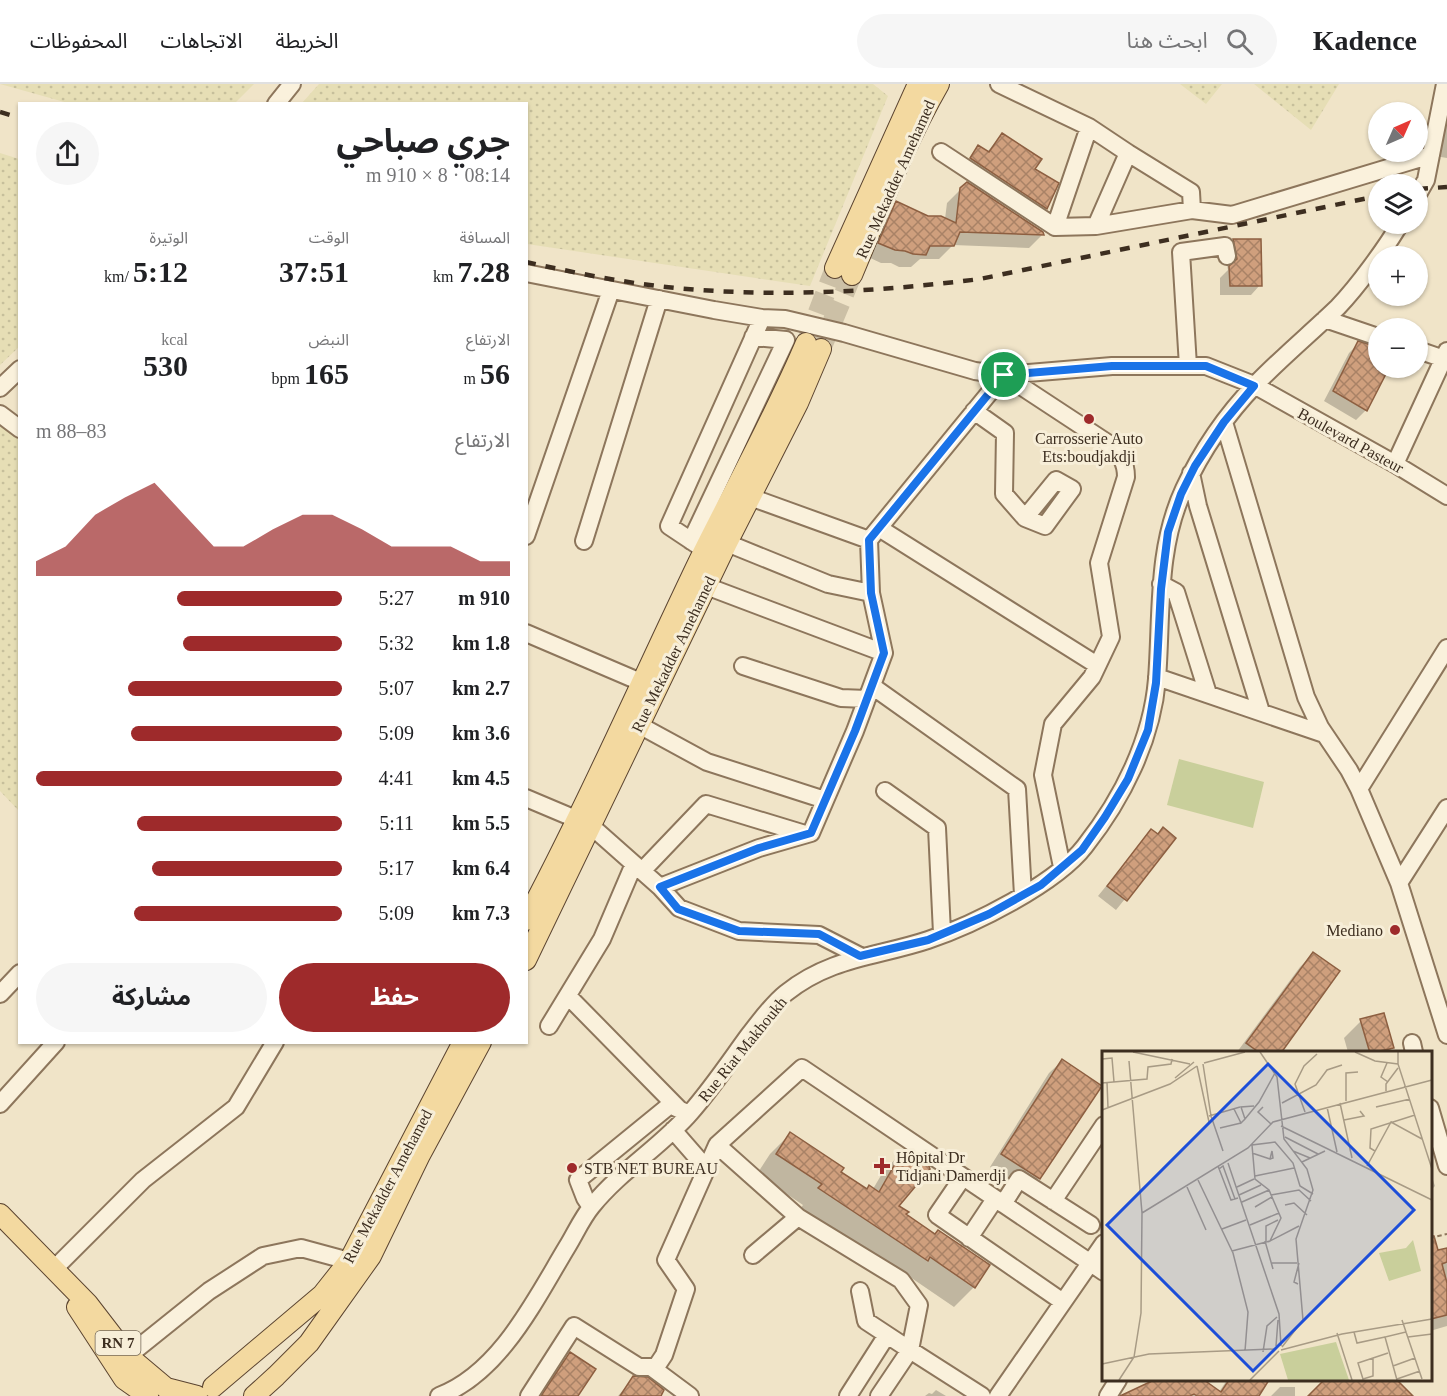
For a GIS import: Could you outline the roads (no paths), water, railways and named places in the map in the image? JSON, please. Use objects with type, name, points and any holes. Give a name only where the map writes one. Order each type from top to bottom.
[{"type":"main road","name":"Rue Mekadder Amehamed","points":[[918,84],[843,271],[939,84]]},
{"type":"main road","name":"Rue Mekadder Amehamed","points":[[528,917],[584,823],[639,725],[727,543],[798,404],[813,346],[698,546],[643,683],[584,823],[528,955]]},
{"type":"main road","name":"Rue Mekadder Amehamed","points":[[210,1394],[322,1295],[349,1261],[462,1044]]},
{"type":"main road","name":"Rue Mekadder Amehamed","points":[[254,1396],[309,1343],[371,1256],[420,1155],[480,1044]]},
{"type":"main road","name":"RN 7","points":[[0,1214],[88,1304],[128,1356],[166,1388],[210,1394]]},
{"type":"main road","name":"RN 7","points":[[54,1269],[126,1388],[148,1396]]},
{"type":"street","points":[[278,102],[292,84]]},
{"type":"street","points":[[999,84],[1089,127],[1191,192],[1192,210]]},
{"type":"street","points":[[1427,174],[1445,84]]},
{"type":"street","points":[[1055,227],[1089,127]]},
{"type":"street","points":[[940,152],[1055,227],[1096,226],[1192,210],[1232,215],[1431,155]]},
{"type":"street","points":[[1096,226],[1128,153]]},
{"type":"street","name":"Rue Riat Makhoukh","points":[[439,1396],[454,1390],[490,1363],[515,1330],[591,1207],[673,1130],[684,1112],[785,994],[818,972],[860,956],[928,940],[989,914],[1041,885],[1082,850],[1128,779],[1148,730],[1157,677],[1161,584],[1168,532],[1191,473],[1224,422],[1254,386],[1341,303],[1394,234]]},
{"type":"street","points":[[1188,366],[1181,252],[1225,246],[1227,255]]},
{"type":"street","points":[[528,275],[762,318],[785,318],[975,371],[1004,375],[1109,444],[1122,458],[1126,468],[1126,477],[1099,563],[1110,637],[1092,677],[1053,724],[1043,775],[1062,867]]},
{"type":"street","points":[[528,531],[611,290]]},
{"type":"street","points":[[584,541],[659,299]]},
{"type":"street","points":[[753,337],[786,340],[698,546],[669,526],[753,337],[762,318]]},
{"type":"street","points":[[1325,319],[1368,334]]},
{"type":"street","points":[[1395,464],[1446,357],[1428,352]]},
{"type":"street","name":"Boulevard Pasteur","points":[[1004,375],[1112,366],[1206,366],[1254,386],[1395,464],[1447,496]]},
{"type":"street","points":[[0,388],[18,371]]},
{"type":"street","points":[[660,887],[759,848],[811,833],[884,653],[871,593],[874,534],[1004,375]]},
{"type":"street","points":[[974,411],[1005,433],[1004,494],[1025,518]]},
{"type":"street","points":[[0,414],[18,428]]},
{"type":"street","points":[[1224,422],[1306,697],[1324,734],[1359,789],[1399,884],[1440,984],[1447,1035]]},
{"type":"street","points":[[1191,473],[1198,506],[1261,712]]},
{"type":"street","points":[[750,497],[874,534],[1097,665]]},
{"type":"street","points":[[727,543],[828,584],[871,593]]},
{"type":"street","points":[[1161,584],[1176,592],[1208,694]]},
{"type":"street","points":[[706,586],[884,653]]},
{"type":"street","points":[[528,634],[643,683]]},
{"type":"street","points":[[1359,789],[1447,648]]},
{"type":"street","points":[[743,666],[841,698],[869,693],[1017,789],[1023,895]]},
{"type":"street","points":[[1157,677],[1324,734]]},
{"type":"street","points":[[639,725],[707,762],[825,800]]},
{"type":"street","points":[[885,791],[937,828],[942,933]]},
{"type":"street","points":[[528,799],[584,823],[660,887],[678,909],[739,931],[819,934],[860,956]]},
{"type":"street","points":[[549,1026],[602,939],[638,867],[706,804],[806,834]]},
{"type":"street","points":[[1399,884],[1447,808]]},
{"type":"street","points":[[0,994],[18,974]]},
{"type":"street","points":[[568,996],[684,1112]]},
{"type":"street","points":[[0,1104],[54,1044]]},
{"type":"street","points":[[54,1269],[143,1180],[236,1107],[274,1044]]},
{"type":"street","points":[[529,1396],[574,1326],[639,1367],[656,1367],[664,1355],[686,1289],[666,1260],[717,1145],[802,1068],[1097,1267]]},
{"type":"street","name":"Rue Riat Makhoukh","points":[[591,1207],[578,1180],[670,1106],[684,1112]]},
{"type":"street","points":[[1432,1112],[1447,1166]]},
{"type":"street","points":[[1053,1201],[1102,1128]]},
{"type":"street","points":[[673,1130],[706,1169]]},
{"type":"street","points":[[717,1145],[798,1217],[902,1280],[919,1305],[910,1350],[879,1396]]},
{"type":"street","points":[[619,1147],[635,1165]]},
{"type":"street","points":[[963,1177],[937,1215],[1063,1302]]},
{"type":"street","points":[[969,1238],[1019,1179],[1091,1225]]},
{"type":"street","points":[[753,1255],[798,1217]]},
{"type":"street","points":[[128,1356],[209,1291],[263,1256],[301,1248],[349,1261]]},
{"type":"street","points":[[998,1396],[1063,1302],[1097,1267],[1102,1250]]},
{"type":"street","points":[[860,1291],[866,1321],[982,1396]]},
{"type":"street","points":[[848,1396],[887,1335]]},
{"type":"street","points":[[651,1367],[690,1396]]},
{"type":"street","points":[[1108,1396],[1117,1381]]},
{"type":"tunnel","points":[[807,341],[835,268]]},
{"type":"tunnel","points":[[821,349],[852,275]]},
{"type":"railway","points":[[0,112],[18,117]]},
{"type":"railway","points":[[1428,188],[1447,187]]},
{"type":"railway","points":[[528,262],[666,287],[784,293],[863,290],[980,279],[1368,198]]},
{"type":"place","name":"Carrosserie Auto Ets:boudjakdji","points":[[1089,419]]},
{"type":"place","name":"Mediano","points":[[1395,930]]},
{"type":"place","name":"Hôpital Dr Tidjani Damerdji","points":[[882,1166]]},
{"type":"place","name":"STB NET BUREAU","points":[[572,1168]]}]
